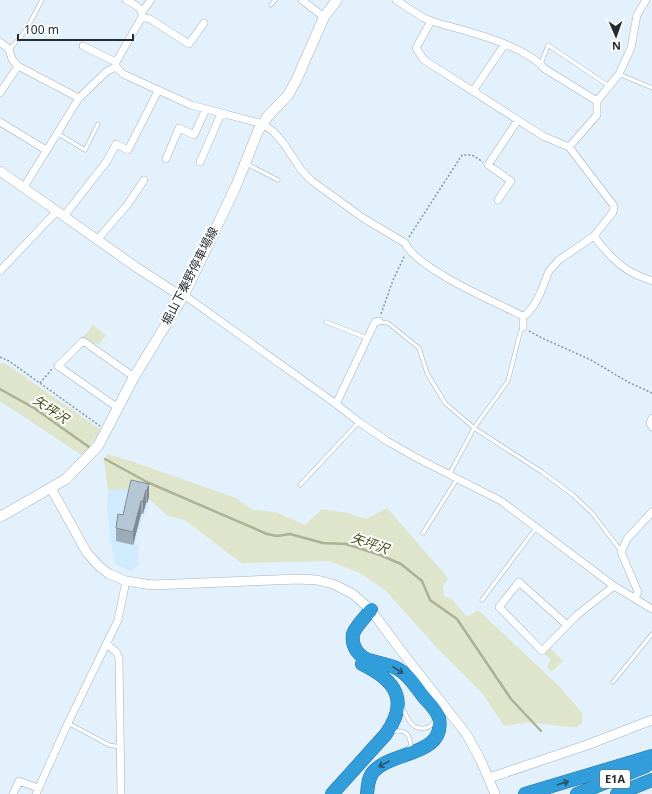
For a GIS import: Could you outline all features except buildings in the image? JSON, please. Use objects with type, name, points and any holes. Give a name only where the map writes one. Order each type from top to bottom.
[{"type":"highway","points":[[332,794],[386,734],[393,724],[397,714],[398,705],[396,694],[392,686],[386,678],[358,662],[350,654],[348,648],[346,637],[350,626],[359,617],[371,610]]},
{"type":"highway","points":[[367,794],[369,780],[373,772],[381,765],[432,743],[438,735],[440,726],[438,716],[434,709],[407,676],[399,669],[391,665],[363,658],[357,652],[353,634],[371,610]]},
{"type":"highway","points":[[525,794],[652,756]]},
{"type":"highway","name":"E1A","points":[[578,794],[652,764]]},
{"type":"highway","name":"E1A","points":[[617,794],[652,780]]},
{"type":"main road","name":"堀山下秦野停車場線","points":[[0,516],[66,479],[98,446],[134,377],[184,295],[236,186],[258,131],[268,116],[288,95],[296,81],[324,16],[337,0]]},
{"type":"street","points":[[126,0],[138,6],[142,14],[189,44],[204,23]]},
{"type":"street","points":[[24,187],[79,98],[116,64],[151,0]]},
{"type":"street","points":[[302,0],[324,16]]},
{"type":"street","points":[[396,0],[422,17],[431,21],[505,44],[518,50],[540,64],[545,69],[597,101]]},
{"type":"street","points":[[569,147],[597,115],[597,101],[619,74],[631,48],[636,15],[646,0]]},
{"type":"street","points":[[431,21],[416,48],[424,60],[543,136],[569,147],[614,206],[613,212],[594,236],[558,260],[549,271],[534,305],[527,314],[523,316]]},
{"type":"street","points":[[0,42],[9,49],[12,59],[18,66],[79,98]]},
{"type":"street","points":[[473,91],[505,44]]},
{"type":"street","points":[[83,46],[116,64],[122,74],[158,91],[191,105],[263,124],[274,132],[302,171],[312,181],[363,218],[407,246],[438,273],[523,316]]},
{"type":"street","points":[[0,93],[18,66]]},
{"type":"street","points":[[0,271],[60,214],[107,161],[116,144],[128,150],[158,91]]},
{"type":"street","points":[[166,158],[179,128],[194,135],[206,109]]},
{"type":"street","points":[[200,162],[221,114]]},
{"type":"street","points":[[498,200],[511,181],[488,165],[518,120]]},
{"type":"street","points":[[0,122],[46,150]]},
{"type":"street","points":[[0,171],[136,267],[176,293],[184,295],[359,422],[394,445],[500,501],[614,586],[652,609]]},
{"type":"street","points":[[97,240],[128,204],[144,180]]},
{"type":"street","points":[[594,236],[608,253],[630,272],[652,281]]},
{"type":"street","points":[[523,316],[523,327]]},
{"type":"street","points":[[336,404],[375,322],[379,322]]},
{"type":"street","points":[[118,408],[58,366],[83,340],[134,377]]},
{"type":"street","points":[[652,418],[650,423],[652,427]]},
{"type":"street","points":[[51,488],[87,553],[109,574],[126,581],[152,585],[298,579],[317,580],[333,584],[353,594],[371,610],[468,735],[495,793]]},
{"type":"street","points":[[635,598],[638,592],[621,552],[627,540],[652,512]]},
{"type":"street","points":[[13,794],[19,781],[37,791],[118,620],[126,581]]},
{"type":"street","points":[[567,625],[518,582],[499,607],[542,651],[577,615],[614,586]]},
{"type":"street","points":[[107,645],[113,648],[119,658],[121,794]]},
{"type":"street","points":[[489,778],[587,746],[652,720]]},
{"type":"lane","points":[[9,49],[16,44],[42,0]]},
{"type":"lane","points":[[271,4],[275,0]]},
{"type":"lane","points":[[540,64],[548,45],[610,86]]},
{"type":"lane","points":[[619,74],[652,88]]},
{"type":"lane","points":[[57,133],[85,150],[98,124]]},
{"type":"lane","points":[[245,162],[278,180]]},
{"type":"lane","points":[[326,322],[367,338]]},
{"type":"lane","points":[[379,322],[388,323],[419,348],[427,373],[445,403],[474,428],[542,472],[573,495],[592,513],[621,552]]},
{"type":"lane","points":[[449,475],[474,428],[508,381],[520,333],[523,327]]},
{"type":"lane","points":[[300,485],[359,422]]},
{"type":"lane","points":[[423,533],[457,479]]},
{"type":"lane","points":[[482,600],[536,528]]},
{"type":"lane","points":[[613,682],[652,634]]},
{"type":"lane","points":[[396,694],[411,724],[419,728],[430,726],[434,721],[434,709]]},
{"type":"lane","points":[[68,724],[109,745],[121,747]]},
{"type":"lane","points":[[386,734],[400,730],[410,737],[411,745],[404,756]]},
{"type":"path","points":[[379,322],[393,280],[407,246],[462,155],[472,155],[488,165]]},
{"type":"path","points":[[523,327],[542,338],[591,360],[628,382],[652,393]]},
{"type":"path","points":[[0,357],[9,361],[40,382],[106,430]]},
{"type":"path","points":[[40,382],[54,367],[58,366]]},
{"type":"shaded area","points":[[138,489],[150,499],[135,545],[139,546],[138,566],[134,568],[132,572],[115,564],[107,507],[108,490]]},
{"type":"green space","points":[[93,325],[106,335],[99,345],[96,343],[94,344],[83,337]]},
{"type":"green space","points":[[0,363],[6,364],[101,430],[83,456],[0,401]]},
{"type":"green space","points":[[107,454],[236,498],[253,510],[276,512],[305,525],[322,509],[348,513],[366,519],[387,508],[448,578],[443,586],[444,596],[452,599],[467,617],[478,610],[561,688],[582,713],[582,723],[577,727],[528,722],[504,726],[483,694],[438,649],[385,590],[360,573],[329,561],[242,563],[185,520],[168,516],[138,489],[108,490],[104,462]]},
{"type":"green space","points":[[550,648],[563,661],[551,672],[547,666],[551,660],[545,654]]},
{"type":"waterway","name":"矢坪沢","points":[[0,389],[34,408],[89,447]]},
{"type":"waterway","name":"矢坪沢","points":[[105,459],[147,482],[267,534],[277,536],[290,534],[323,543],[346,544],[380,555],[401,564],[422,581],[430,600],[457,619],[511,699],[541,731]]}]
